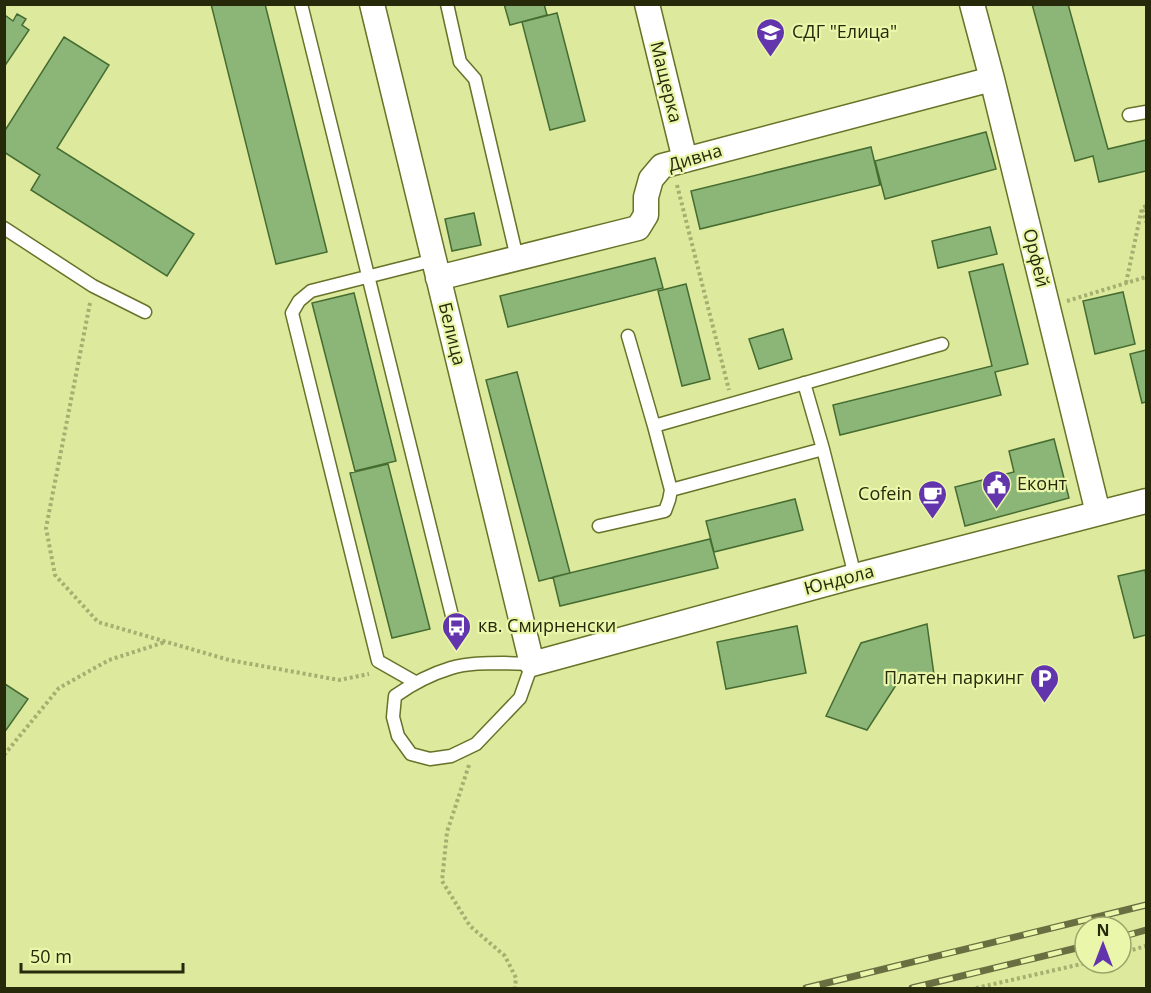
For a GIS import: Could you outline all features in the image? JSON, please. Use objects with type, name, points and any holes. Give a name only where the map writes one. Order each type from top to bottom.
[{"type":"street","name":"Белица","points":[[372,4],[532,664]]},
{"type":"street","name":"Мащерка","points":[[647,4],[678,162]]},
{"type":"street","name":"Орфей","points":[[972,4],[1098,513]]},
{"type":"street","name":"Дивна","points":[[436,269],[517,258],[638,228],[646,215],[646,197],[651,179],[662,166],[992,79]]},
{"type":"street","name":"Юндола","points":[[532,664],[855,576],[1146,501]]},
{"type":"lane","points":[[301,4],[453,620]]},
{"type":"lane","points":[[447,4],[460,62],[475,79],[517,258]]},
{"type":"lane","points":[[1129,116],[1146,112]]},
{"type":"lane","points":[[4,228],[93,286],[145,312]]},
{"type":"lane","points":[[415,682],[378,661],[292,313],[299,301],[310,291],[368,277],[436,269]]},
{"type":"lane","points":[[599,526],[665,511],[671,490],[628,336]]},
{"type":"lane","points":[[654,426],[942,344]]},
{"type":"lane","points":[[804,382],[855,576]]},
{"type":"lane","points":[[671,490],[823,448]]},
{"type":"lane","points":[[476,664],[532,664],[520,698],[476,744],[451,756],[430,759],[411,754],[398,736],[393,717],[395,696],[415,682],[452,667],[476,664]]},
{"type":"path","points":[[678,162],[732,403]]},
{"type":"path","points":[[1125,284],[1144,207]]},
{"type":"path","points":[[1144,207],[1146,222]]},
{"type":"path","points":[[1048,307],[1146,278]]},
{"type":"path","points":[[93,286],[46,528],[55,574],[98,622],[229,660],[339,680],[394,670]]},
{"type":"path","points":[[4,755],[59,688],[109,660],[166,641]]},
{"type":"path","points":[[476,744],[447,831],[442,881],[470,926],[505,956],[516,978],[515,988]]},
{"type":"path","points":[[976,988],[1073,966]]},
{"type":"building","points":[[211,4],[265,4],[327,252],[276,264]]},
{"type":"building","points":[[504,4],[544,4],[547,15],[510,25]]},
{"type":"building","points":[[1032,4],[1068,4],[1108,149],[1146,140],[1146,171],[1099,182],[1093,156],[1075,161]]},
{"type":"building","points":[[557,13],[585,121],[550,130],[522,22]]},
{"type":"building","points":[[17,14],[26,19],[22,25],[29,30],[4,67],[4,18],[6,16],[13,21]]},
{"type":"building","points":[[64,37],[109,65],[57,148],[194,234],[167,276],[31,190],[40,175],[4,152],[4,132]]},
{"type":"building","points":[[986,132],[996,169],[885,199],[875,161]]},
{"type":"building","points":[[871,147],[880,185],[700,229],[691,191]]},
{"type":"building","points":[[474,213],[481,245],[452,251],[445,219]]},
{"type":"building","points":[[990,227],[997,254],[938,268],[932,241]]},
{"type":"building","points":[[655,258],[663,288],[508,327],[500,296]]},
{"type":"building","points":[[1003,264],[1028,364],[995,372],[1001,395],[840,435],[833,405],[992,366],[969,272]]},
{"type":"building","points":[[686,284],[710,379],[682,386],[658,291]]},
{"type":"building","points":[[1123,292],[1135,344],[1095,354],[1083,301]]},
{"type":"building","points":[[354,293],[396,461],[355,471],[312,303]]},
{"type":"building","points":[[783,329],[792,359],[759,369],[749,339]]},
{"type":"building","points":[[1146,350],[1146,402],[1142,403],[1130,354]]},
{"type":"building","points":[[517,372],[570,573],[539,581],[486,380]]},
{"type":"building","points":[[1054,439],[1069,498],[965,526],[955,487],[1014,472],[1009,451]]},
{"type":"building","points":[[388,464],[430,629],[392,638],[350,473]]},
{"type":"building","points":[[795,499],[803,530],[714,552],[706,521]]},
{"type":"building","points":[[710,539],[718,568],[560,606],[553,577]]},
{"type":"building","points":[[1145,570],[1146,635],[1134,638],[1118,576]]},
{"type":"building","points":[[927,624],[934,675],[898,682],[867,730],[826,716],[861,643]]},
{"type":"building","points":[[797,626],[806,673],[726,689],[717,642]]},
{"type":"building","points":[[5,684],[28,699],[6,730],[4,729]]},
{"type":"railway","points":[[806,988],[1146,905]]},
{"type":"railway","points":[[1133,934],[1146,930]]},
{"type":"railway","points":[[912,988],[1073,949]]},
{"type":"place","name":"СДГ \"Елица\"","points":[[771,58]]},
{"type":"place","name":"Еконт","points":[[996,510]]},
{"type":"place","name":"Cofein","points":[[933,520]]},
{"type":"place","name":"кв. Смирненски","points":[[457,652]]},
{"type":"place","name":"Платен паркинг","points":[[1045,704]]}]
